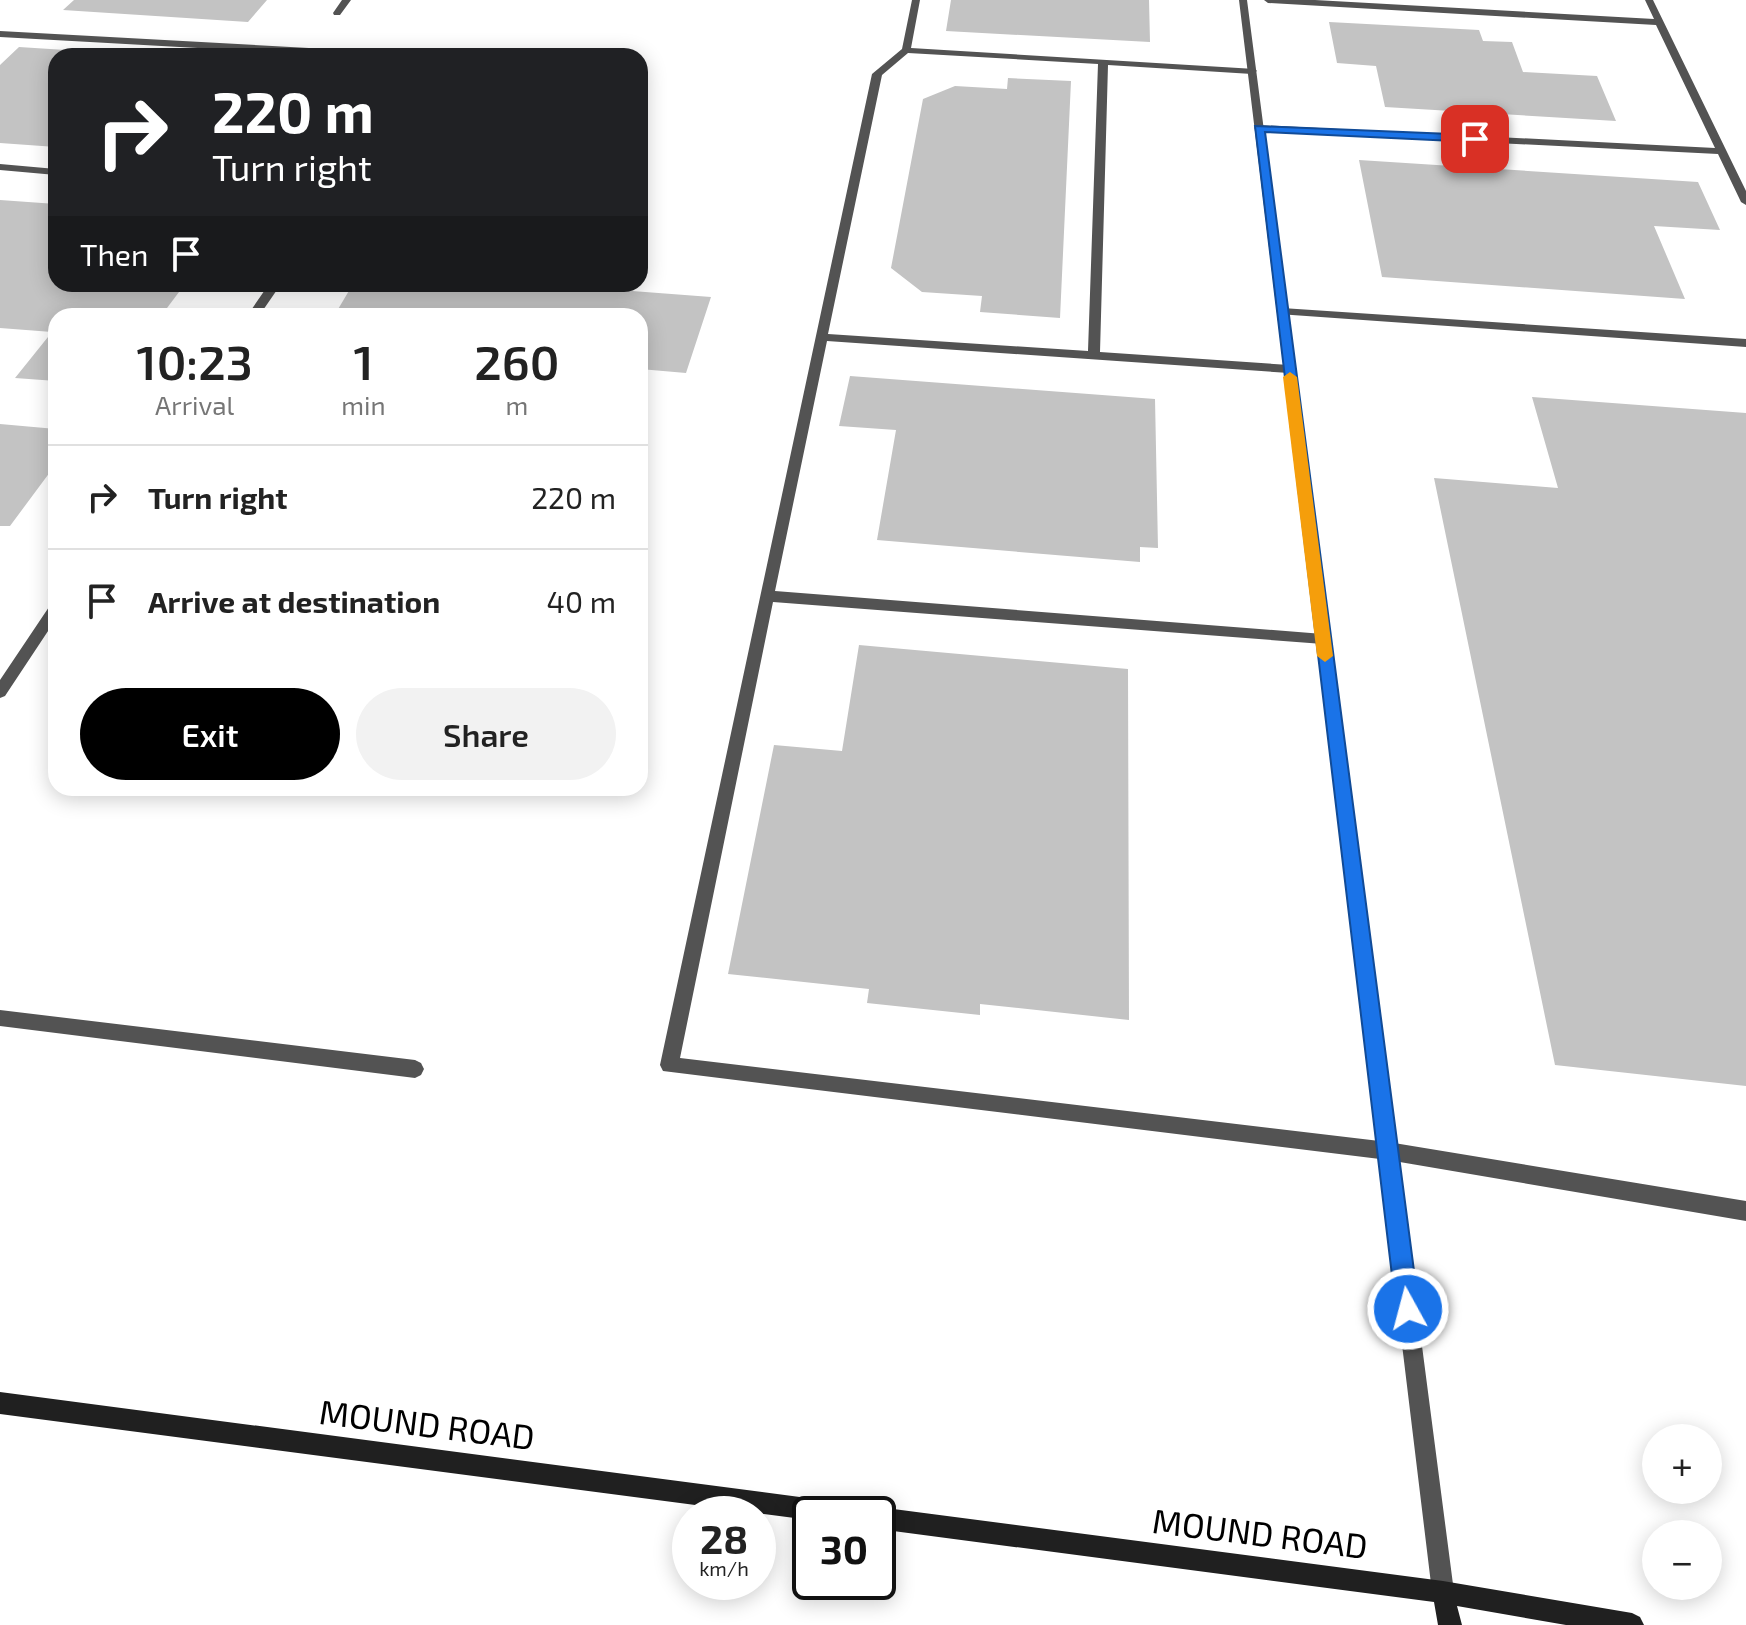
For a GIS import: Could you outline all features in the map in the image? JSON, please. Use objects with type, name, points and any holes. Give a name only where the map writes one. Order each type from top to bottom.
[{"type":"main road","name":"MOUND ROAD","points":[[0,1403],[792,1507]]},
{"type":"main road","name":"MOUND ROAD","points":[[896,1520],[1443,1592],[1632,1625]]},
{"type":"main road","points":[[1443,1592],[1450,1625]]},
{"type":"street","points":[[337,13],[347,0]]},
{"type":"street","points":[[916,0],[906,50],[877,74],[669,1065],[1388,1151],[1746,1211]]},
{"type":"street","points":[[1243,0],[1443,1592]]},
{"type":"street","points":[[1268,0],[1659,22]]},
{"type":"street","points":[[1649,0],[1746,202]]},
{"type":"street","points":[[0,34],[254,48]]},
{"type":"street","points":[[906,50],[1252,71]]},
{"type":"street","points":[[1094,355],[1103,62]]},
{"type":"street","points":[[1259,128],[1722,151]]},
{"type":"street","points":[[0,167],[48,171]]},
{"type":"street","points":[[1282,312],[1746,343]]},
{"type":"street","points":[[822,337],[1289,369]]},
{"type":"street","points":[[767,596],[1323,639]]},
{"type":"street","points":[[0,692],[48,620]]},
{"type":"street","points":[[0,1018],[415,1069]]},
{"type":"building","points":[[74,0],[267,0],[248,22],[63,10]]},
{"type":"building","points":[[951,0],[1149,0],[1150,42],[946,31]]},
{"type":"building","points":[[1329,22],[1479,30],[1483,41],[1512,42],[1523,72],[1597,76],[1616,121],[1385,107],[1376,66],[1337,63]]},
{"type":"building","points":[[19,47],[48,49],[48,146],[0,143],[0,65]]},
{"type":"building","points":[[1008,78],[1071,81],[1060,318],[980,312],[982,296],[922,292],[891,268],[923,99],[955,86],[1007,89]]},
{"type":"building","points":[[1359,160],[1698,182],[1720,230],[1654,226],[1685,299],[1382,277]]},
{"type":"building","points":[[0,200],[48,203],[48,292],[179,292],[167,308],[48,308],[48,332],[0,328]]},
{"type":"building","points":[[348,292],[645,292],[711,297],[686,373],[648,370],[648,308],[339,308]]},
{"type":"building","points":[[48,337],[48,380],[15,378]]},
{"type":"building","points":[[850,376],[1155,399],[1158,548],[1140,547],[1140,562],[877,540],[896,430],[839,426]]},
{"type":"building","points":[[1532,397],[1746,413],[1746,1086],[1555,1065],[1434,478],[1558,488]]},
{"type":"building","points":[[0,424],[48,428],[48,475],[10,526],[0,526]]},
{"type":"building","points":[[859,645],[1128,669],[1129,1020],[980,1004],[980,1015],[867,1003],[869,989],[728,974],[774,745],[842,751]]},
{"type":"slow traffic","points":[[1290,377],[1325,656]]},
{"type":"route","points":[[1408,1309],[1259,128],[1475,139]]}]
